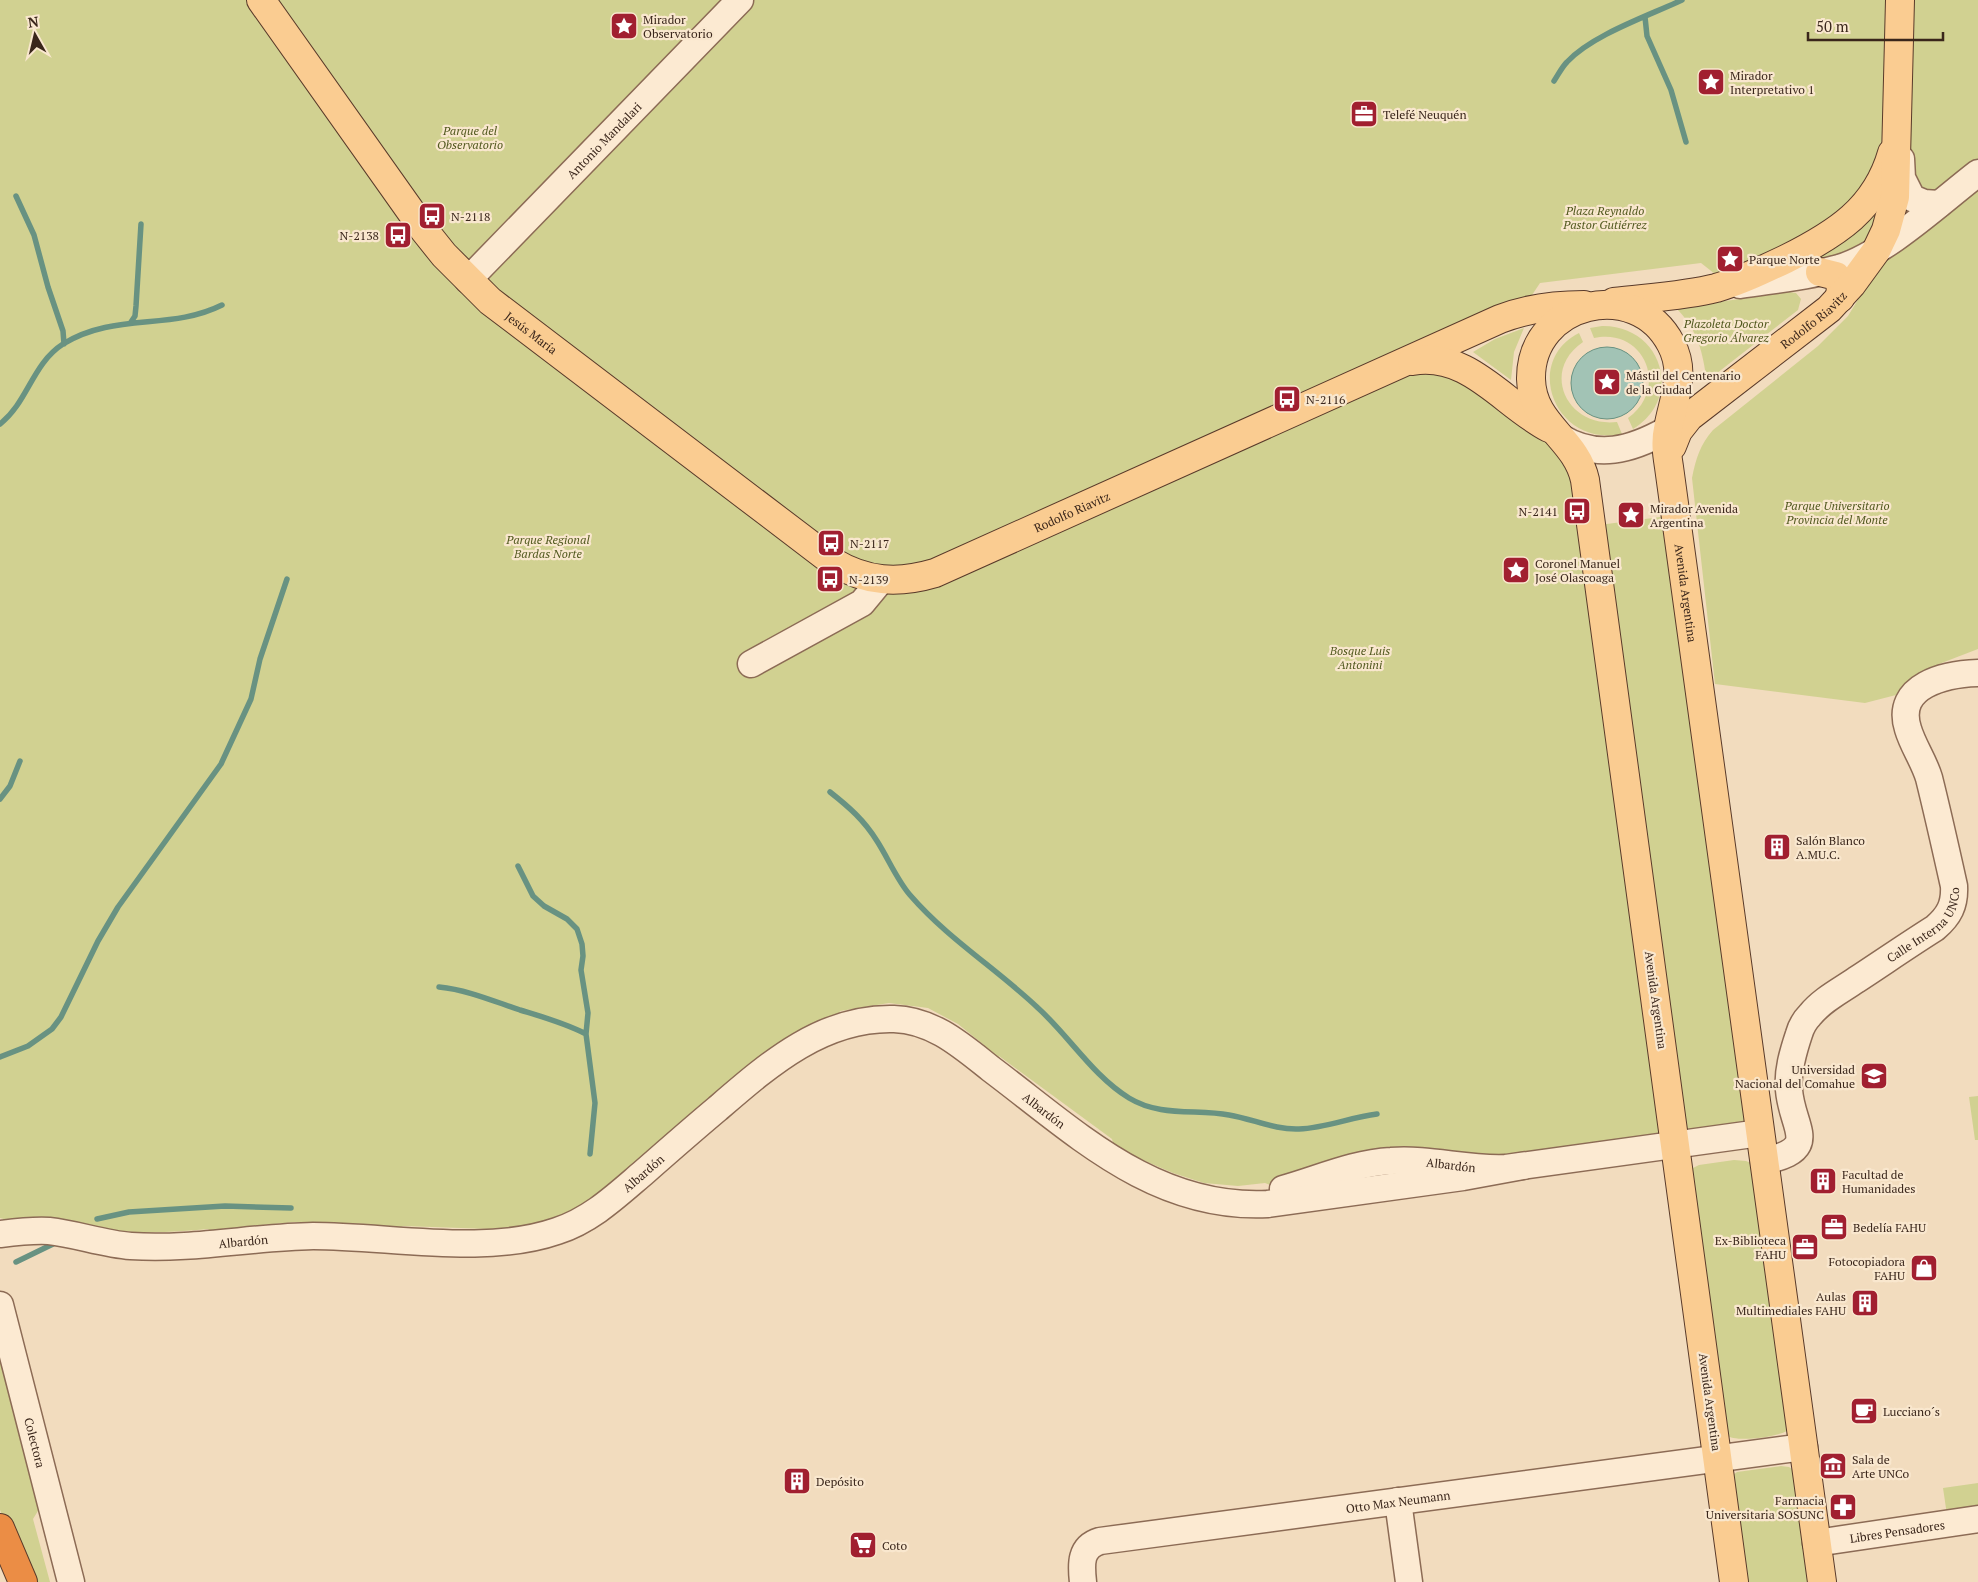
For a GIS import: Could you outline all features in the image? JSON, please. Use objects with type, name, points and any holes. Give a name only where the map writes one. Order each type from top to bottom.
[{"type":"highway","points":[[0,1528],[23,1582]]},
{"type":"main road","name":"Jesús María","points":[[261,0],[424,230],[468,280],[508,316],[833,562],[857,574],[882,580]]},
{"type":"main road","points":[[1876,251],[1886,230],[1895,197],[1899,114],[1900,0]]},
{"type":"main road","points":[[1714,288],[1763,270],[1808,248],[1847,224],[1862,209],[1884,175],[1891,155],[1899,114]]},
{"type":"main road","name":"Rodolfo Riavitz","points":[[1669,467],[1671,449],[1678,431],[1696,411],[1816,319],[1840,298],[1876,251]]},
{"type":"main road","points":[[1820,272],[1831,273],[1839,280],[1840,298]]},
{"type":"main road","name":"Rodolfo Riavitz","points":[[882,580],[906,580],[935,573],[1400,363],[1521,311],[1558,305],[1597,305],[1714,288]]},
{"type":"main road","points":[[1556,433],[1535,402],[1531,386],[1533,360],[1539,344],[1554,324],[1568,314],[1597,305],[1626,307],[1642,314],[1662,330],[1672,344],[1677,361],[1679,384],[1667,430],[1669,467]]},
{"type":"main road","name":"Rodolfo Riavitz","points":[[1400,363],[1417,360],[1442,361],[1466,369],[1530,417],[1556,433]]},
{"type":"main road","points":[[1667,430],[1696,411]]},
{"type":"main road","name":"Avenida Argentina","points":[[1556,433],[1579,460],[1585,480],[1734,1582]]},
{"type":"main road","name":"Avenida Argentina","points":[[1669,467],[1822,1582]]},
{"type":"street","name":"Antonio Mandalari","points":[[468,280],[740,0]]},
{"type":"street","points":[[1899,114],[1902,178],[1906,189],[1917,201],[1939,204]]},
{"type":"street","name":"Rodolfo Riavitz","points":[[1714,288],[1820,272],[1845,266],[1876,251],[1978,173]]},
{"type":"street","points":[[1556,433],[1586,449],[1610,452],[1635,446],[1667,430]]},
{"type":"street","points":[[751,664],[857,606],[867,598],[882,580]]},
{"type":"street","name":"Calle Interna UNCo","points":[[1764,1161],[1788,1156],[1793,1153],[1798,1143],[1798,1128],[1789,1092],[1790,1071],[1799,1035],[1809,1015],[1826,1000],[1935,928],[1950,912],[1953,904],[1954,886],[1928,776],[1907,727],[1907,710],[1914,696],[1937,678],[1978,673]]},
{"type":"street","name":"Albardón","points":[[0,1234],[49,1231],[115,1245],[155,1247],[315,1236],[484,1244],[525,1240],[563,1229],[602,1208],[757,1074],[789,1051],[832,1030],[867,1021],[888,1019],[916,1022],[940,1032],[1114,1161],[1155,1182],[1205,1197],[1238,1204],[1268,1204],[1760,1133]]},
{"type":"street","name":"Colectora","points":[[0,1305],[72,1582]]},
{"type":"street","name":"Otto Max Neumann","points":[[1083,1582],[1082,1563],[1084,1554],[1088,1547],[1100,1541],[1804,1448]]},
{"type":"street","points":[[1398,1501],[1408,1582]]},
{"type":"street","name":"Libres Pensadores","points":[[1816,1543],[1978,1520]]},
{"type":"green space","name":"Parque Regional Bardas Norte","points":[[0,0],[1888,0],[1885,148],[1853,208],[1765,261],[1715,274],[1701,263],[1540,283],[1530,298],[1420,369],[1464,378],[1561,454],[1572,473],[1661,1128],[1655,1136],[1645,1140],[1624,1138],[1273,1186],[1265,1183],[1238,1186],[1204,1183],[1173,1173],[1138,1158],[1129,1160],[1115,1150],[1112,1139],[999,1056],[1000,1064],[987,1054],[984,1045],[958,1024],[928,1008],[889,1003],[840,1011],[837,1020],[821,1027],[812,1024],[761,1055],[597,1194],[580,1207],[559,1216],[556,1223],[490,1229],[403,1226],[393,1231],[376,1231],[370,1224],[295,1222],[241,1227],[233,1234],[216,1236],[208,1229],[142,1232],[108,1230],[77,1222],[71,1225],[11,1221],[0,1218]]},
{"type":"green space","name":"Parque Universitario Provincia del Monte","points":[[1900,0],[1978,0],[1978,649],[1939,664],[1896,695],[1865,703],[1715,684],[1692,478],[1695,464],[1699,452],[1713,430],[1818,346],[1848,316],[1870,280]]},
{"type":"green space","points":[[1881,192],[1880,220],[1875,231],[1868,239],[1859,246],[1837,256],[1803,262]]},
{"type":"green space","name":"Plazoleta Doctor Gregorio Álvarez","points":[[1789,292],[1796,293],[1801,299],[1798,310],[1712,377],[1706,376],[1697,339],[1689,323],[1676,308]]},
{"type":"green space","points":[[1602,326],[1622,329],[1639,337],[1651,350],[1659,365],[1662,382],[1658,399],[1649,415],[1633,429],[1628,418],[1641,405],[1647,391],[1649,377],[1646,363],[1638,351],[1626,342],[1612,337],[1594,338],[1590,328]]},
{"type":"green space","points":[[1524,328],[1514,352],[1511,380],[1473,352],[1495,339]]},
{"type":"green space","points":[[1579,333],[1583,342],[1570,354],[1563,368],[1562,382],[1565,395],[1573,407],[1585,416],[1599,421],[1617,422],[1622,434],[1599,435],[1579,428],[1564,416],[1554,400],[1550,381],[1552,363],[1562,346]]},
{"type":"green space","points":[[1668,516],[1746,1118],[1742,1123],[1694,1132],[1685,1130],[1599,525]]},
{"type":"green space","points":[[1978,1096],[1978,1140],[1975,1140],[1969,1097]]},
{"type":"green space","points":[[1734,1160],[1751,1163],[1787,1431],[1765,1437],[1747,1439],[1738,1439],[1726,1435],[1691,1169],[1699,1165]]},
{"type":"green space","points":[[0,1345],[41,1506],[33,1519],[50,1582],[29,1582],[0,1510]]},
{"type":"green space","points":[[1781,1466],[1789,1467],[1795,1471],[1812,1582],[1741,1582],[1730,1477],[1737,1472]]},
{"type":"green space","points":[[1978,1483],[1978,1510],[1947,1515],[1943,1488]]},
{"type":"shaded area","points":[[1607,347],[1621,350],[1633,357],[1640,369],[1643,383],[1640,397],[1633,409],[1621,416],[1607,419],[1593,416],[1581,409],[1574,397],[1571,383],[1574,369],[1581,357],[1593,350]]},
{"type":"waterway","points":[[1554,81],[1567,62],[1591,43],[1621,27],[1682,0]]},
{"type":"waterway","points":[[1645,17],[1647,36],[1671,90],[1686,142]]},
{"type":"waterway","points":[[16,196],[34,235],[48,287],[63,331],[64,344]]},
{"type":"waterway","points":[[131,322],[135,316],[141,224]]},
{"type":"waterway","points":[[0,424],[17,405],[44,362],[63,344],[83,334],[102,328],[122,324],[183,318],[222,305]]},
{"type":"waterway","points":[[0,1057],[28,1046],[52,1029],[61,1017],[98,941],[118,907],[221,764],[251,699],[260,659],[287,579]]},
{"type":"waterway","points":[[0,799],[10,786],[20,761]]},
{"type":"waterway","points":[[830,792],[867,827],[905,889],[925,911],[956,940],[1038,1008],[1104,1079],[1129,1098],[1153,1108],[1216,1113],[1290,1129],[1319,1127],[1377,1114]]},
{"type":"waterway","points":[[518,866],[533,896],[544,906],[567,919],[577,929],[582,944],[581,970],[588,1013],[586,1034],[595,1103],[590,1154]]},
{"type":"waterway","points":[[439,987],[480,996],[562,1023],[586,1034]]},
{"type":"waterway","points":[[97,1219],[129,1212],[225,1206],[291,1208]]},
{"type":"waterway","points":[[16,1262],[53,1244]]},
{"type":"place","name":"Mirador Observatorio","points":[[624,26]]},
{"type":"place","name":"Mirador Interpretativo 1","points":[[1711,82]]},
{"type":"place","name":"Telefé Neuquén","points":[[1364,114]]},
{"type":"place","name":"N-2118","points":[[432,216]]},
{"type":"place","name":"N-2138","points":[[398,235]]},
{"type":"place","name":"Parque Norte","points":[[1730,259]]},
{"type":"place","name":"Mástil del Centenario de la Ciudad","points":[[1607,382]]},
{"type":"place","name":"N-2116","points":[[1287,399]]},
{"type":"place","name":"N-2141","points":[[1577,511]]},
{"type":"place","name":"Mirador Avenida Argentina","points":[[1631,515]]},
{"type":"place","name":"N-2117","points":[[831,543]]},
{"type":"place","name":"Coronel Manuel José Olascoaga","points":[[1516,570]]},
{"type":"place","name":"N-2139","points":[[830,579]]},
{"type":"place","name":"Salón Blanco A.MU.C.","points":[[1777,847]]},
{"type":"place","name":"Universidad Nacional del Comahue","points":[[1874,1076]]},
{"type":"place","name":"Facultad de Humanidades","points":[[1823,1181]]},
{"type":"place","name":"Bedelía FAHU","points":[[1834,1227]]},
{"type":"place","name":"Ex-Biblioteca FAHU","points":[[1805,1247]]},
{"type":"place","name":"Fotocopiadora FAHU","points":[[1924,1268]]},
{"type":"place","name":"Aulas Multimediales FAHU","points":[[1865,1303]]},
{"type":"place","name":"Lucciano´s","points":[[1864,1411]]},
{"type":"place","name":"Sala de Arte UNCo","points":[[1833,1466]]},
{"type":"place","name":"Depósito","points":[[797,1481]]},
{"type":"place","name":"Farmacia Universitaria SOSUNC","points":[[1843,1507]]},
{"type":"place","name":"Coto","points":[[863,1545]]},
{"type":"park label","name":"Parque del Observatorio","points":[[470,137]]},
{"type":"park label","name":"Plaza Reynaldo Pastor Gutiérrez","points":[[1605,217]]},
{"type":"park label","name":"Bosque Luis Antonini","points":[[1360,657]]}]
